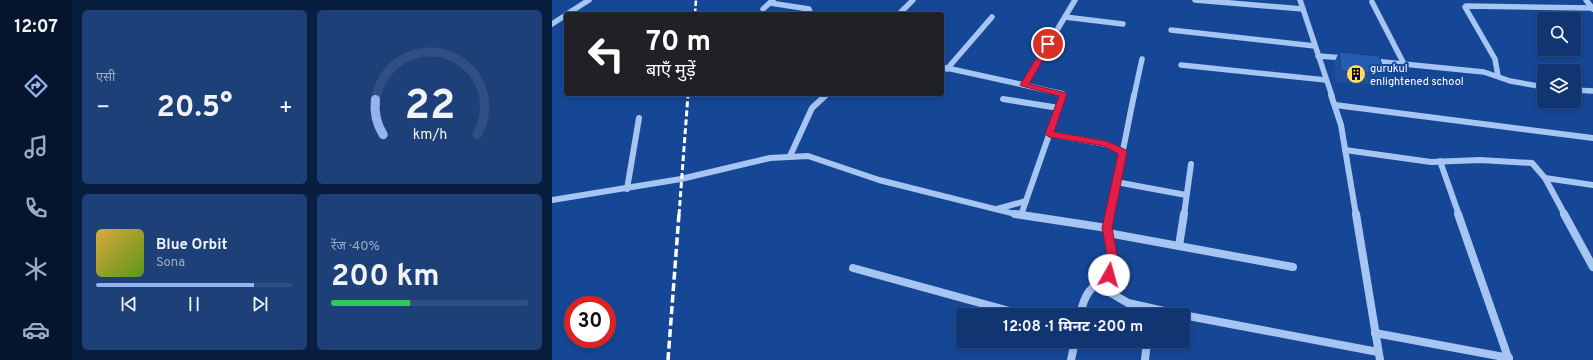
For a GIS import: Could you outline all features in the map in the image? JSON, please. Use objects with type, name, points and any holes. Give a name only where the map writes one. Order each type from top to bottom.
[{"type":"street","points":[[570,12],[589,0]]},
{"type":"street","points":[[901,12],[913,0]]},
{"type":"street","points":[[1024,85],[1075,0]]},
{"type":"street","points":[[1195,0],[1303,9]]},
{"type":"street","points":[[1190,316],[1379,356],[1341,125],[1300,0]]},
{"type":"street","points":[[1586,0],[1593,9]]},
{"type":"street","points":[[763,9],[771,1],[809,9],[810,12]]},
{"type":"street","points":[[1372,2],[1404,64]]},
{"type":"street","points":[[1498,76],[1495,59],[1465,7],[1466,6],[1593,9]]},
{"type":"street","points":[[552,24],[564,16]]},
{"type":"street","points":[[945,68],[992,17]]},
{"type":"street","points":[[1065,17],[1123,24]]},
{"type":"street","points":[[1172,30],[1315,46]]},
{"type":"street","points":[[1318,56],[1349,59]]},
{"type":"street","points":[[1140,308],[1111,293],[1109,275],[1112,254],[1107,230],[1142,59]]},
{"type":"street","points":[[1365,60],[1484,72],[1527,85],[1537,86]]},
{"type":"street","points":[[1181,65],[1326,80]]},
{"type":"street","points":[[945,68],[1063,94],[1021,215]]},
{"type":"street","points":[[1581,90],[1593,91]]},
{"type":"street","points":[[790,156],[812,108],[825,96]]},
{"type":"street","points":[[1003,98],[1059,108]]},
{"type":"street","points":[[1335,105],[1593,138]]},
{"type":"street","points":[[627,189],[639,118]]},
{"type":"street","points":[[1049,134],[1106,144],[1123,152]]},
{"type":"street","points":[[1345,150],[1431,162],[1480,160],[1527,162],[1536,166],[1545,178],[1593,268]]},
{"type":"street","points":[[552,200],[681,179],[770,158],[808,156],[879,180],[1021,215],[1107,230],[1179,246],[1293,267]]},
{"type":"street","points":[[1440,161],[1509,359]]},
{"type":"street","points":[[1179,246],[1191,164]]},
{"type":"street","points":[[1545,178],[1593,185]]},
{"type":"street","points":[[1116,182],[1186,195]]},
{"type":"street","points":[[996,209],[1026,201]]},
{"type":"street","points":[[853,268],[999,308]]},
{"type":"street","points":[[1082,308],[1088,290],[1109,275]]},
{"type":"street","points":[[1375,333],[1509,359]]},
{"type":"street","points":[[1071,360],[1074,348]]},
{"type":"street","points":[[1145,360],[1146,348]]},
{"type":"building","points":[[1339,52],[1379,56],[1385,74],[1341,71]]},
{"type":"railway","points":[[695,12],[696,0]]},
{"type":"railway","points":[[679,215],[688,96]]},
{"type":"railway","points":[[668,360],[679,214]]},
{"type":"place","name":"gurukul enlightened school","points":[[1356,74]]},
{"type":"route","points":[[1048,44],[1024,85],[1063,94],[1049,134],[1098,142],[1123,152],[1107,228],[1112,254],[1109,275]]}]
